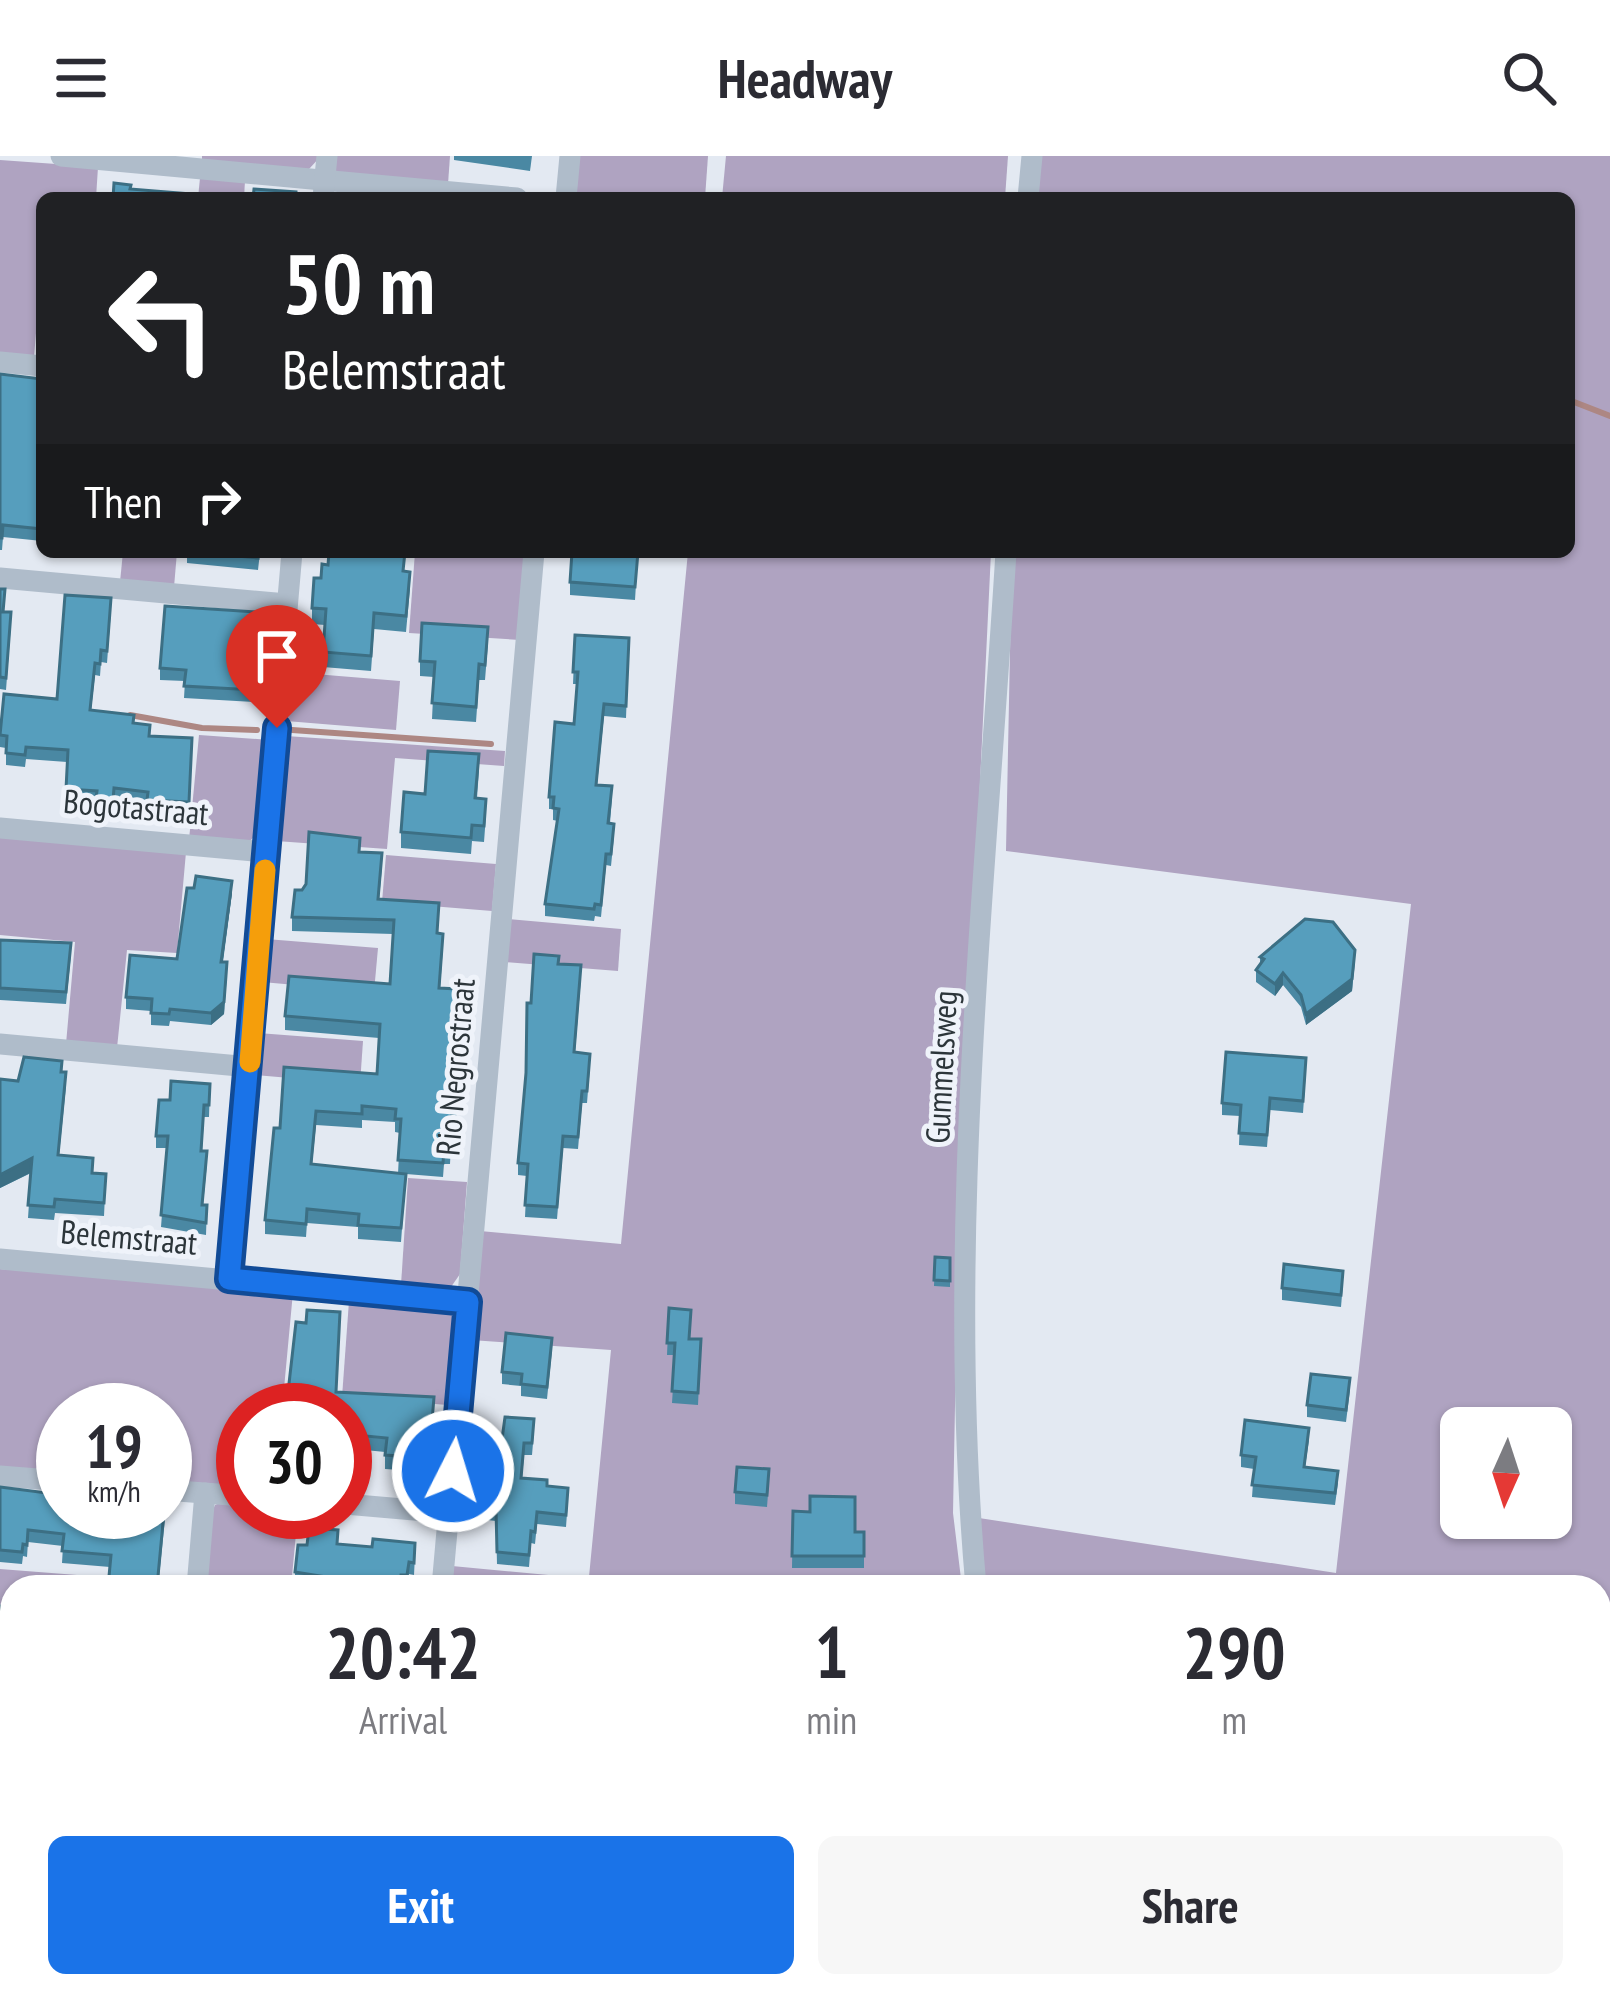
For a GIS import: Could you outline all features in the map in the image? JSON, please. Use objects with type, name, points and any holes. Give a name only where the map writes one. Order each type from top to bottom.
[{"type":"street","points":[[61,156],[324,189],[388,192]]},
{"type":"street","points":[[324,189],[326,156]]},
{"type":"street","points":[[567,192],[570,156]]},
{"type":"street","points":[[1029,192],[1032,156]]},
{"type":"street","points":[[0,362],[36,365]]},
{"type":"street","points":[[229,1279],[291,558]]},
{"type":"street","name":"Rio Negrostraat","points":[[443,1575],[534,558]]},
{"type":"street","name":"Gummelsweg","points":[[975,1575],[967,1495],[965,1248],[1006,558]]},
{"type":"street","points":[[0,578],[287,604]]},
{"type":"street","name":"Bogotastraat","points":[[0,828],[266,852]]},
{"type":"street","points":[[0,1044],[250,1067]]},
{"type":"street","name":"Belemstraat","points":[[0,1259],[468,1302]]},
{"type":"street","points":[[0,1476],[36,1479]]},
{"type":"street","points":[[192,1492],[216,1494]]},
{"type":"street","points":[[198,1575],[205,1493]]},
{"type":"street","points":[[372,1506],[449,1513]]},
{"type":"shaded area","points":[[202,156],[321,156],[309,169],[202,162]]},
{"type":"shaded area","points":[[332,156],[450,156],[448,184],[338,174]]},
{"type":"shaded area","points":[[577,156],[708,156],[705,192],[574,192]]},
{"type":"shaded area","points":[[726,156],[1008,156],[1005,192],[723,192]]},
{"type":"shaded area","points":[[1023,156],[1610,156],[1610,1575],[983,1575],[979,1518],[1336,1573],[1411,904],[1006,851],[1012,558],[1575,558],[1575,192],[1020,192]]},
{"type":"shaded area","points":[[0,160],[98,167],[96,192],[36,192],[34,357],[0,354]]},
{"type":"shaded area","points":[[200,178],[245,181],[244,192],[199,192]]},
{"type":"shaded area","points":[[122,558],[176,558],[174,587],[120,582]]},
{"type":"shaded area","points":[[415,558],[527,558],[520,640],[409,633]]},
{"type":"shaded area","points":[[687,558],[991,558],[958,1245],[953,1513],[961,1575],[589,1575],[611,1350],[471,1340],[480,1231],[621,1244]]},
{"type":"shaded area","points":[[290,672],[400,681],[396,730],[286,721]]},
{"type":"shaded area","points":[[199,735],[270,740],[261,829],[249,842],[189,840]]},
{"type":"shaded area","points":[[286,736],[505,751],[504,766],[395,758],[387,849],[276,841]]},
{"type":"shaded area","points":[[0,837],[186,852],[177,953],[127,950],[117,1048],[66,1044],[75,942],[0,935]]},
{"type":"shaded area","points":[[386,855],[496,864],[492,911],[382,902]]},
{"type":"shaded area","points":[[508,919],[621,929],[618,971],[505,962]]},
{"type":"shaded area","points":[[266,939],[378,948],[374,992],[262,982]]},
{"type":"shaded area","points":[[258,1033],[363,1041],[360,1084],[255,1075]]},
{"type":"shaded area","points":[[408,1178],[467,1182],[460,1274],[451,1287],[401,1285]]},
{"type":"shaded area","points":[[0,1269],[293,1292],[285,1383],[216,1383],[216,1486],[192,1484],[192,1383],[36,1383],[36,1472],[0,1469]]},
{"type":"shaded area","points":[[349,1301],[451,1313],[448,1405],[372,1399],[372,1383],[343,1383]]},
{"type":"shaded area","points":[[216,1505],[216,1539],[295,1539],[292,1575],[206,1575],[211,1514]]},
{"type":"shaded area","points":[[452,1566],[548,1575],[451,1575]]},
{"type":"shaded area","points":[[0,1569],[77,1575],[0,1575]]},
{"type":"building","points":[[114,183],[166,192],[113,192]]},
{"type":"building","points":[[0,374],[36,378],[36,528],[3,525],[0,538]]},
{"type":"building","points":[[329,558],[404,558],[403,571],[410,572],[406,616],[374,613],[371,656],[323,652],[326,609],[312,608],[314,578],[321,578],[322,564],[328,565]]},
{"type":"building","points":[[572,558],[637,558],[635,587],[570,582]]},
{"type":"building","points":[[0,589],[5,589],[3,612],[11,612],[6,678],[0,677]]},
{"type":"building","points":[[65,595],[111,598],[107,651],[101,650],[100,664],[95,663],[90,710],[134,715],[133,723],[150,725],[149,736],[192,738],[189,802],[147,800],[148,792],[114,788],[113,800],[96,798],[97,791],[66,789],[68,750],[26,747],[25,755],[6,753],[7,736],[0,735],[4,694],[57,699]]},
{"type":"building","points":[[165,606],[257,612],[254,690],[184,686],[186,670],[160,668]]},
{"type":"building","points":[[422,623],[488,627],[476,707],[432,703],[435,662],[420,661]]},
{"type":"building","points":[[575,635],[629,638],[626,706],[604,704],[596,785],[612,786],[608,823],[614,824],[601,905],[595,904],[594,909],[545,904],[559,809],[553,808],[554,797],[549,797],[555,722],[574,724]]},
{"type":"building","points":[[428,751],[479,754],[475,798],[486,799],[484,826],[472,825],[471,838],[401,832],[404,792],[425,794]]},
{"type":"building","points":[[309,832],[360,838],[359,852],[382,853],[378,899],[439,903],[437,933],[443,934],[439,988],[458,989],[452,1091],[457,1092],[456,1110],[452,1110],[450,1150],[444,1150],[443,1163],[398,1160],[401,1119],[395,1119],[396,1109],[362,1106],[362,1114],[316,1111],[311,1164],[406,1174],[401,1228],[358,1225],[359,1214],[307,1209],[306,1224],[265,1220],[284,1067],[377,1074],[380,1024],[285,1016],[289,976],[390,984],[394,920],[292,917],[295,890],[306,884]]},
{"type":"building","points":[[196,876],[232,881],[221,962],[227,962],[224,1002],[211,1013],[170,1009],[169,1014],[151,1013],[152,999],[126,997],[130,955],[177,959],[187,888],[194,888]]},
{"type":"building","points":[[1305,919],[1333,922],[1355,950],[1352,979],[1306,1014],[1301,995],[1283,973],[1275,984],[1256,970],[1264,959],[1260,957]]},
{"type":"building","points":[[0,940],[71,943],[66,992],[0,988]]},
{"type":"building","points":[[534,954],[559,956],[558,964],[581,965],[574,1052],[590,1054],[578,1137],[563,1136],[557,1207],[525,1205],[528,1164],[518,1163]]},
{"type":"building","points":[[1226,1052],[1306,1058],[1303,1101],[1270,1098],[1267,1135],[1239,1133],[1241,1105],[1222,1103]]},
{"type":"building","points":[[24,1057],[62,1061],[61,1072],[66,1072],[58,1155],[93,1158],[92,1173],[106,1174],[104,1203],[55,1199],[54,1207],[28,1205],[32,1158],[0,1175],[0,1079],[18,1081]]},
{"type":"building","points":[[171,1081],[210,1084],[201,1151],[207,1151],[202,1205],[207,1205],[206,1223],[161,1215],[168,1136],[156,1136],[159,1100],[170,1100]]},
{"type":"building","points":[[935,1257],[950,1258],[950,1281],[934,1280]]},
{"type":"building","points":[[1284,1264],[1343,1271],[1341,1295],[1282,1288]]},
{"type":"building","points":[[669,1308],[691,1310],[689,1339],[701,1339],[698,1393],[672,1391],[675,1343],[667,1343]]},
{"type":"building","points":[[307,1310],[340,1312],[336,1383],[289,1383],[296,1322],[306,1323]]},
{"type":"building","points":[[506,1333],[552,1338],[547,1387],[521,1384],[522,1374],[502,1372]]},
{"type":"building","points":[[1311,1374],[1350,1378],[1346,1410],[1307,1405]]},
{"type":"building","points":[[372,1394],[434,1397],[429,1458],[385,1455],[387,1438],[372,1437]]},
{"type":"building","points":[[505,1417],[534,1419],[532,1443],[524,1443],[521,1478],[568,1488],[566,1515],[537,1512],[529,1555],[497,1552],[496,1509],[479,1507],[482,1474],[497,1476]]},
{"type":"building","points":[[1245,1420],[1309,1428],[1304,1467],[1338,1471],[1335,1493],[1252,1485],[1256,1457],[1241,1455]]},
{"type":"building","points":[[737,1467],[769,1469],[767,1495],[735,1492]]},
{"type":"building","points":[[0,1487],[36,1492],[36,1531],[28,1530],[22,1552],[0,1550]]},
{"type":"building","points":[[810,1496],[855,1497],[855,1532],[864,1532],[864,1556],[792,1556],[793,1511],[810,1512]]},
{"type":"building","points":[[63,1539],[161,1539],[158,1575],[109,1575],[111,1555],[62,1551]]},
{"type":"building","points":[[308,1539],[337,1539],[337,1544],[372,1547],[373,1539],[415,1543],[414,1563],[409,1562],[407,1575],[314,1575],[295,1572],[298,1545],[307,1545]]},
{"type":"waterway","points":[[1575,402],[1610,416]]},
{"type":"waterway","points":[[130,715],[202,728],[257,730]]},
{"type":"waterway","points":[[292,730],[491,744]]},
{"type":"slow traffic","points":[[250,1062],[265,870]]},
{"type":"route","points":[[277,728],[229,1279],[468,1302],[453,1471]]}]
